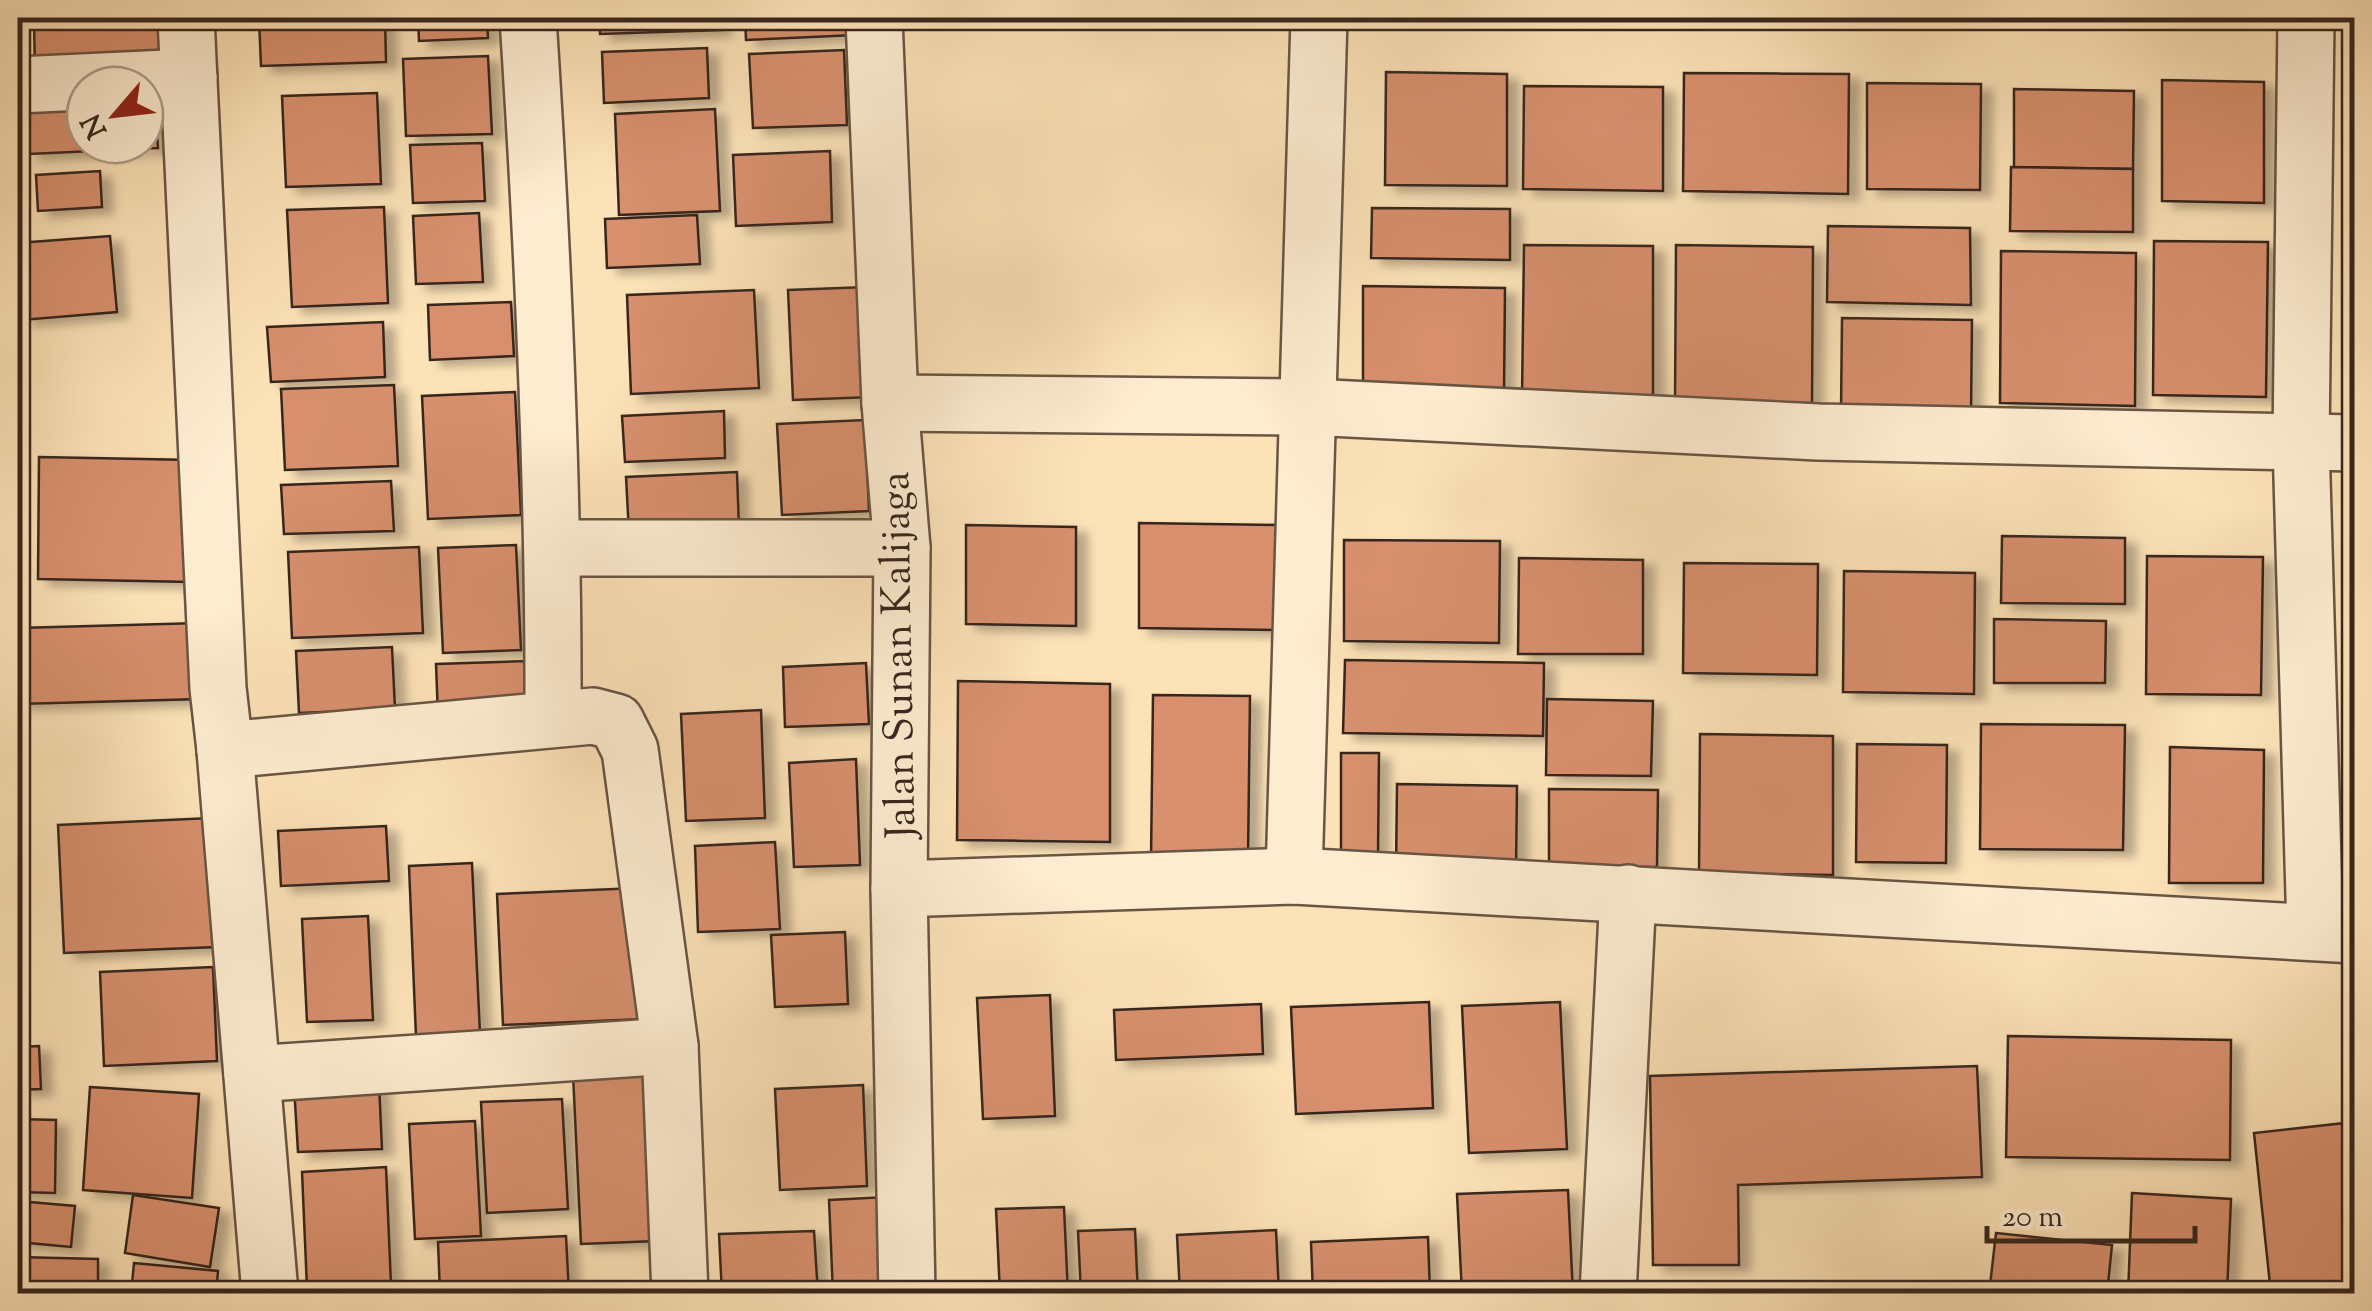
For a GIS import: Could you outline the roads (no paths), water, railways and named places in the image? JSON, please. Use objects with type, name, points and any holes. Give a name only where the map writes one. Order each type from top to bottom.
[{"type":"street","points":[[186,18],[218,688],[270,1294]]},
{"type":"street","points":[[528,18],[554,548],[553,718]]},
{"type":"street","name":"Jalan Sunan Kalijaga","points":[[874,18],[890,403],[902,548],[899,889],[907,1294]]},
{"type":"street","points":[[1294,876],[1318,18]]},
{"type":"street","points":[[899,889],[1294,876],[2335,933],[2301,443],[2306,18]]},
{"type":"street","points":[[18,86],[189,77]]},
{"type":"street","points":[[890,403],[1309,407],[1818,432],[2354,443]]},
{"type":"street","points":[[554,548],[902,548]]},
{"type":"street","points":[[225,750],[553,718],[604,717],[616,722],[630,750],[670,1046],[680,1294]]},
{"type":"street","points":[[1608,1294],[1628,893]]},
{"type":"street","points":[[252,1074],[670,1046]]}]
